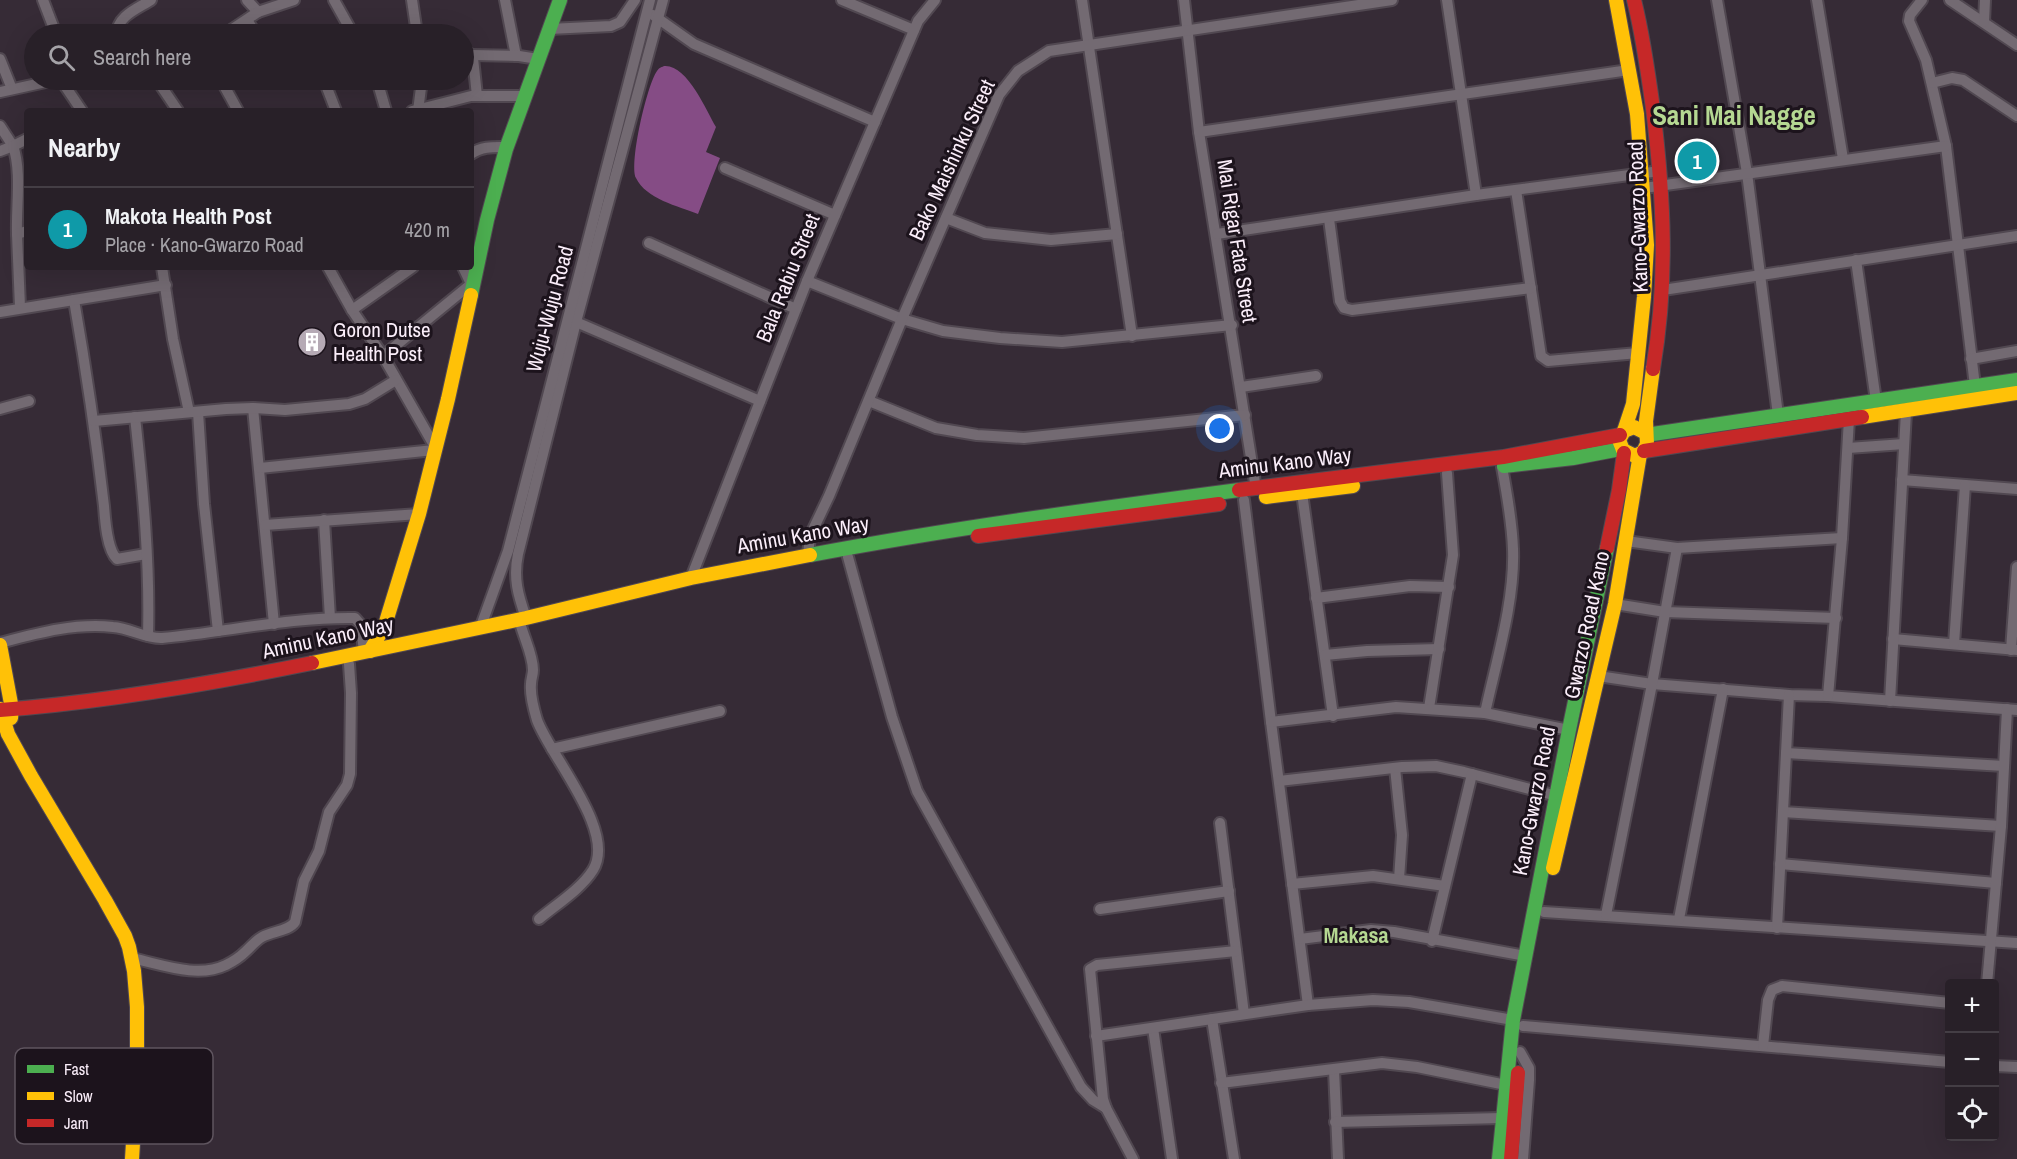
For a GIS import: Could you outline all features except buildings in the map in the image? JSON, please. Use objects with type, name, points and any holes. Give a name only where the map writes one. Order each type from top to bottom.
[{"type":"main road","points":[[367,652],[385,625],[419,514],[487,220],[507,147],[560,0]]},
{"type":"main road","name":"Kano-Gwarzo Road","points":[[1499,1159],[1506,1085],[1518,1023],[1526,956],[1569,730],[1619,490],[1622,442],[1633,404],[1644,297],[1647,245],[1643,173],[1637,114],[1616,0]]},
{"type":"main road","name":"Kano-Gwarzo Road","points":[[1634,0],[1648,72],[1660,178],[1664,249],[1663,290],[1645,434]]},
{"type":"main road","points":[[2017,380],[1703,428],[1645,434],[1634,427],[1622,442],[1632,456],[1642,452],[2017,393]]},
{"type":"main road","points":[[1642,452],[1647,443],[1645,434]]},
{"type":"main road","name":"Aminu Kano Way","points":[[1218,499],[1256,489],[1447,473],[1573,458],[1622,442]]},
{"type":"main road","name":"Aminu Kano Way","points":[[4,716],[141,704],[349,664],[691,578],[807,555],[871,548],[1011,520],[1218,499],[1244,500],[1302,494],[1378,477],[1503,457],[1622,442]]},
{"type":"main road","name":"Gwarzo Road Kano","points":[[1511,1159],[1520,1052],[1518,1023],[1615,604],[1642,452]]},
{"type":"main road","name":"Aminu Kano Way","points":[[4,716],[210,684],[482,626],[523,622],[848,557],[871,548]]},
{"type":"main road","points":[[0,644],[4,716],[36,787],[125,937],[131,958],[137,1003],[138,1048]]},
{"type":"main road","points":[[132,1159],[134,1144]]},
{"type":"street","points":[[43,0],[52,24]]},
{"type":"street","points":[[119,24],[126,15],[151,0]]},
{"type":"street","points":[[247,0],[258,12]]},
{"type":"street","points":[[241,24],[258,12],[294,0]]},
{"type":"street","points":[[334,0],[347,24]]},
{"type":"street","points":[[412,0],[416,24]]},
{"type":"street","points":[[505,0],[516,56]]},
{"type":"street","points":[[549,29],[611,26],[620,22],[635,0]]},
{"type":"street","name":"Wuju-Wuju Road","points":[[539,919],[583,882],[594,868],[598,851],[596,836],[587,811],[573,781],[552,749],[537,720],[531,686],[533,669],[514,571],[576,322],[663,0]]},
{"type":"street","points":[[842,0],[914,30]]},
{"type":"street","name":"Bala Rabiu Street","points":[[691,578],[807,280],[918,21],[935,0]]},
{"type":"street","points":[[1082,0],[1132,336]]},
{"type":"street","name":"Mai Rigar Fata Street","points":[[1184,0],[1199,132],[1232,326],[1256,489]]},
{"type":"street","name":"Bako Maishinku Street","points":[[807,555],[810,536],[999,95],[1018,71],[1049,51],[1392,0]]},
{"type":"street","points":[[1447,0],[1476,195]]},
{"type":"street","points":[[1717,0],[1747,173],[1778,415]]},
{"type":"street","points":[[1817,0],[1843,159]]},
{"type":"street","points":[[1922,0],[1910,15],[1909,21],[1926,60],[1946,146],[1975,386]]},
{"type":"street","points":[[1950,0],[2017,45]]},
{"type":"street","points":[[1984,22],[1985,0]]},
{"type":"street","points":[[647,3],[658,20],[694,44],[875,122]]},
{"type":"street","name":"Wuju-Wuju Road","points":[[482,626],[508,551],[647,3]]},
{"type":"street","points":[[247,20],[250,24]]},
{"type":"street","points":[[474,54],[538,59]]},
{"type":"street","points":[[0,58],[12,89]]},
{"type":"street","points":[[1199,132],[1629,70]]},
{"type":"street","points":[[1932,83],[1952,78],[1963,80],[2017,116]]},
{"type":"street","points":[[474,82],[477,96]]},
{"type":"street","points":[[0,92],[24,86]]},
{"type":"street","points":[[68,90],[80,108]]},
{"type":"street","points":[[164,90],[176,108]]},
{"type":"street","points":[[226,90],[236,108]]},
{"type":"street","points":[[328,90],[335,108]]},
{"type":"street","points":[[380,90],[385,108]]},
{"type":"street","points":[[416,108],[420,90]]},
{"type":"street","points":[[423,108],[449,100],[477,96],[525,96]]},
{"type":"street","points":[[0,126],[13,146],[17,158],[16,202],[22,233],[20,308]]},
{"type":"street","points":[[0,151],[24,140]]},
{"type":"street","points":[[1216,234],[1329,219],[1476,195],[1643,173],[1660,178],[1747,173],[1946,146]]},
{"type":"street","points":[[474,152],[489,147],[507,147]]},
{"type":"street","points":[[725,168],[835,215]]},
{"type":"street","points":[[1644,188],[1660,178]]},
{"type":"street","points":[[1516,190],[1541,356],[1548,361],[1638,353]]},
{"type":"street","points":[[946,218],[985,233],[1051,240],[1117,234]]},
{"type":"street","points":[[1329,219],[1340,302],[1344,308],[1352,310],[1531,288]]},
{"type":"street","points":[[1663,290],[2017,236]]},
{"type":"street","points":[[649,243],[796,309]]},
{"type":"street","points":[[1857,260],[1876,401]]},
{"type":"street","points":[[163,270],[173,339],[194,412],[218,631]]},
{"type":"street","points":[[260,468],[435,448],[383,356],[352,310],[330,270]]},
{"type":"street","points":[[352,310],[409,270]]},
{"type":"street","points":[[383,356],[472,286],[464,270]]},
{"type":"street","points":[[807,280],[902,319],[943,331],[1000,338],[1062,342],[1232,326]]},
{"type":"street","points":[[0,312],[166,285]]},
{"type":"street","points":[[74,300],[94,421],[105,519],[112,555],[117,559],[146,554]]},
{"type":"street","points":[[576,322],[760,401]]},
{"type":"street","points":[[1971,359],[2017,351]]},
{"type":"street","points":[[1241,387],[1316,376]]},
{"type":"street","points":[[94,421],[253,408],[285,410],[349,404],[365,399],[396,380]]},
{"type":"street","points":[[1,406],[29,401]]},
{"type":"street","points":[[868,401],[936,428],[977,435],[1024,438],[1245,415]]},
{"type":"street","points":[[253,408],[274,624]]},
{"type":"street","points":[[1890,701],[1906,412]]},
{"type":"street","points":[[135,417],[142,478],[149,598],[148,636]]},
{"type":"street","points":[[1828,696],[1836,618],[1849,419]]},
{"type":"street","points":[[1848,448],[1904,444]]},
{"type":"street","points":[[1485,713],[1511,589],[1513,550],[1510,509],[1502,466]]},
{"type":"street","points":[[1429,708],[1453,555],[1447,473]]},
{"type":"street","points":[[1902,480],[2017,489]]},
{"type":"street","points":[[1954,644],[1965,485]]},
{"type":"street","points":[[1302,494],[1333,716]]},
{"type":"street","points":[[1244,500],[1270,722],[1308,1005]]},
{"type":"street","points":[[265,525],[419,514]]},
{"type":"street","points":[[324,520],[330,618]]},
{"type":"street","points":[[1626,542],[1677,548],[1842,538]]},
{"type":"street","points":[[1606,915],[1677,548]]},
{"type":"street","points":[[848,557],[892,717],[917,791],[1077,1079],[1093,1100],[1106,1108]]},
{"type":"street","points":[[1893,639],[2014,650],[2017,567]]},
{"type":"street","points":[[1316,598],[1410,586],[1449,587]]},
{"type":"street","points":[[1615,604],[1665,612],[1836,618]]},
{"type":"street","points":[[0,644],[54,629],[87,625],[123,628],[159,638],[330,618],[355,618],[361,625],[367,652]]},
{"type":"street","points":[[1324,656],[1367,651],[1439,649]]},
{"type":"street","points":[[131,958],[206,972],[226,965],[246,952],[258,939],[273,931],[287,929],[295,922],[303,881],[319,851],[329,812],[348,780],[351,756],[349,664]]},
{"type":"street","points":[[1598,676],[1652,684],[2012,710],[2004,766],[1988,979]]},
{"type":"street","points":[[1679,919],[1723,689]]},
{"type":"street","points":[[1777,928],[1789,695]]},
{"type":"street","points":[[1270,722],[1396,707],[1485,713],[1569,730]]},
{"type":"street","points":[[552,749],[720,711]]},
{"type":"street","points":[[1786,753],[2004,766]]},
{"type":"street","points":[[1279,781],[1395,768],[1436,766],[1557,796]]},
{"type":"street","points":[[1395,768],[1402,835],[1399,879]]},
{"type":"street","points":[[1432,940],[1472,774]]},
{"type":"street","points":[[1783,812],[2001,826]]},
{"type":"street","points":[[1220,823],[1244,1014]]},
{"type":"street","points":[[1780,864],[1996,883]]},
{"type":"street","points":[[1292,884],[1373,876],[1445,886]]},
{"type":"street","points":[[1100,909],[1229,891]]},
{"type":"street","points":[[1544,912],[1679,919],[1777,928],[2017,943]]},
{"type":"street","points":[[1300,939],[1371,930],[1394,932],[1526,956]]},
{"type":"street","points":[[1132,1159],[1106,1108],[1089,974],[1091,968],[1097,965],[1236,951]]},
{"type":"street","points":[[1763,1046],[1768,1000],[1772,990],[1782,986],[1945,1002]]},
{"type":"street","points":[[1096,1036],[1308,1005],[1373,1000],[1409,1002],[1518,1023],[1945,1062]]},
{"type":"street","points":[[1212,1019],[1234,1159]]},
{"type":"street","points":[[1153,1028],[1172,1159]]},
{"type":"street","points":[[1520,1052],[1529,1068],[1523,1159]]},
{"type":"street","points":[[1221,1083],[1382,1063],[1400,1064],[1506,1085]]},
{"type":"street","points":[[1999,1066],[2017,1067]]},
{"type":"street","points":[[1334,1070],[1338,1159]]},
{"type":"street","points":[[1335,1122],[1502,1118]]},
{"type":"shaded area","points":[[664,66],[672,67],[688,80],[716,127],[706,152],[720,158],[698,214],[655,197],[641,185],[634,170],[644,107],[653,79],[658,70]]},
{"type":"traffic: fast","points":[[471,295],[487,220],[506,149],[560,0]]},
{"type":"traffic: fast","points":[[1646,435],[2017,380]]},
{"type":"traffic: fast","points":[[1504,466],[1573,458],[1620,449]]},
{"type":"traffic: fast","points":[[810,555],[970,528],[1239,490]]},
{"type":"traffic: fast","points":[[1499,1159],[1513,1020],[1607,548]]},
{"type":"traffic: slow","points":[[1616,0],[1637,114],[1647,245],[1633,404],[1624,431]]},
{"type":"traffic: slow","points":[[370,651],[385,625],[419,514],[471,295]]},
{"type":"traffic: slow","points":[[1644,432],[1634,427],[1624,431],[1619,440],[1623,450],[1635,456],[1643,452],[1647,444],[1646,421],[1653,369]]},
{"type":"traffic: slow","points":[[1862,417],[2017,393]]},
{"type":"traffic: slow","points":[[1553,868],[1615,604],[1640,454]]},
{"type":"traffic: slow","points":[[1266,497],[1353,486]]},
{"type":"traffic: slow","points":[[312,663],[526,618],[691,578],[810,555]]},
{"type":"traffic: slow","points":[[0,645],[12,709],[11,718]]},
{"type":"traffic: slow","points":[[0,709],[8,734],[31,776],[125,936],[134,971],[137,1048]]},
{"type":"traffic: slow","points":[[132,1159],[133,1144]]},
{"type":"traffic: jam","points":[[1634,0],[1643,41],[1653,109],[1662,207],[1661,303],[1653,369]]},
{"type":"traffic: jam","points":[[1644,451],[1862,417]]},
{"type":"traffic: jam","points":[[1239,490],[1503,457],[1620,435]]},
{"type":"traffic: jam","points":[[1607,548],[1624,453]]},
{"type":"traffic: jam","points":[[978,536],[1219,504]]},
{"type":"traffic: jam","points":[[0,710],[157,691],[312,663]]},
{"type":"traffic: jam","points":[[1511,1159],[1518,1073]]},
{"type":"place","name":"Makota Health Post","points":[[1697,161]]},
{"type":"place","name":"Goron Dutse Health Post","points":[[312,342]]},
{"type":"district","name":"Sani Mai Nagge","points":[[1734,116]]},
{"type":"district","name":"Makasa","points":[[1356,935]]}]
